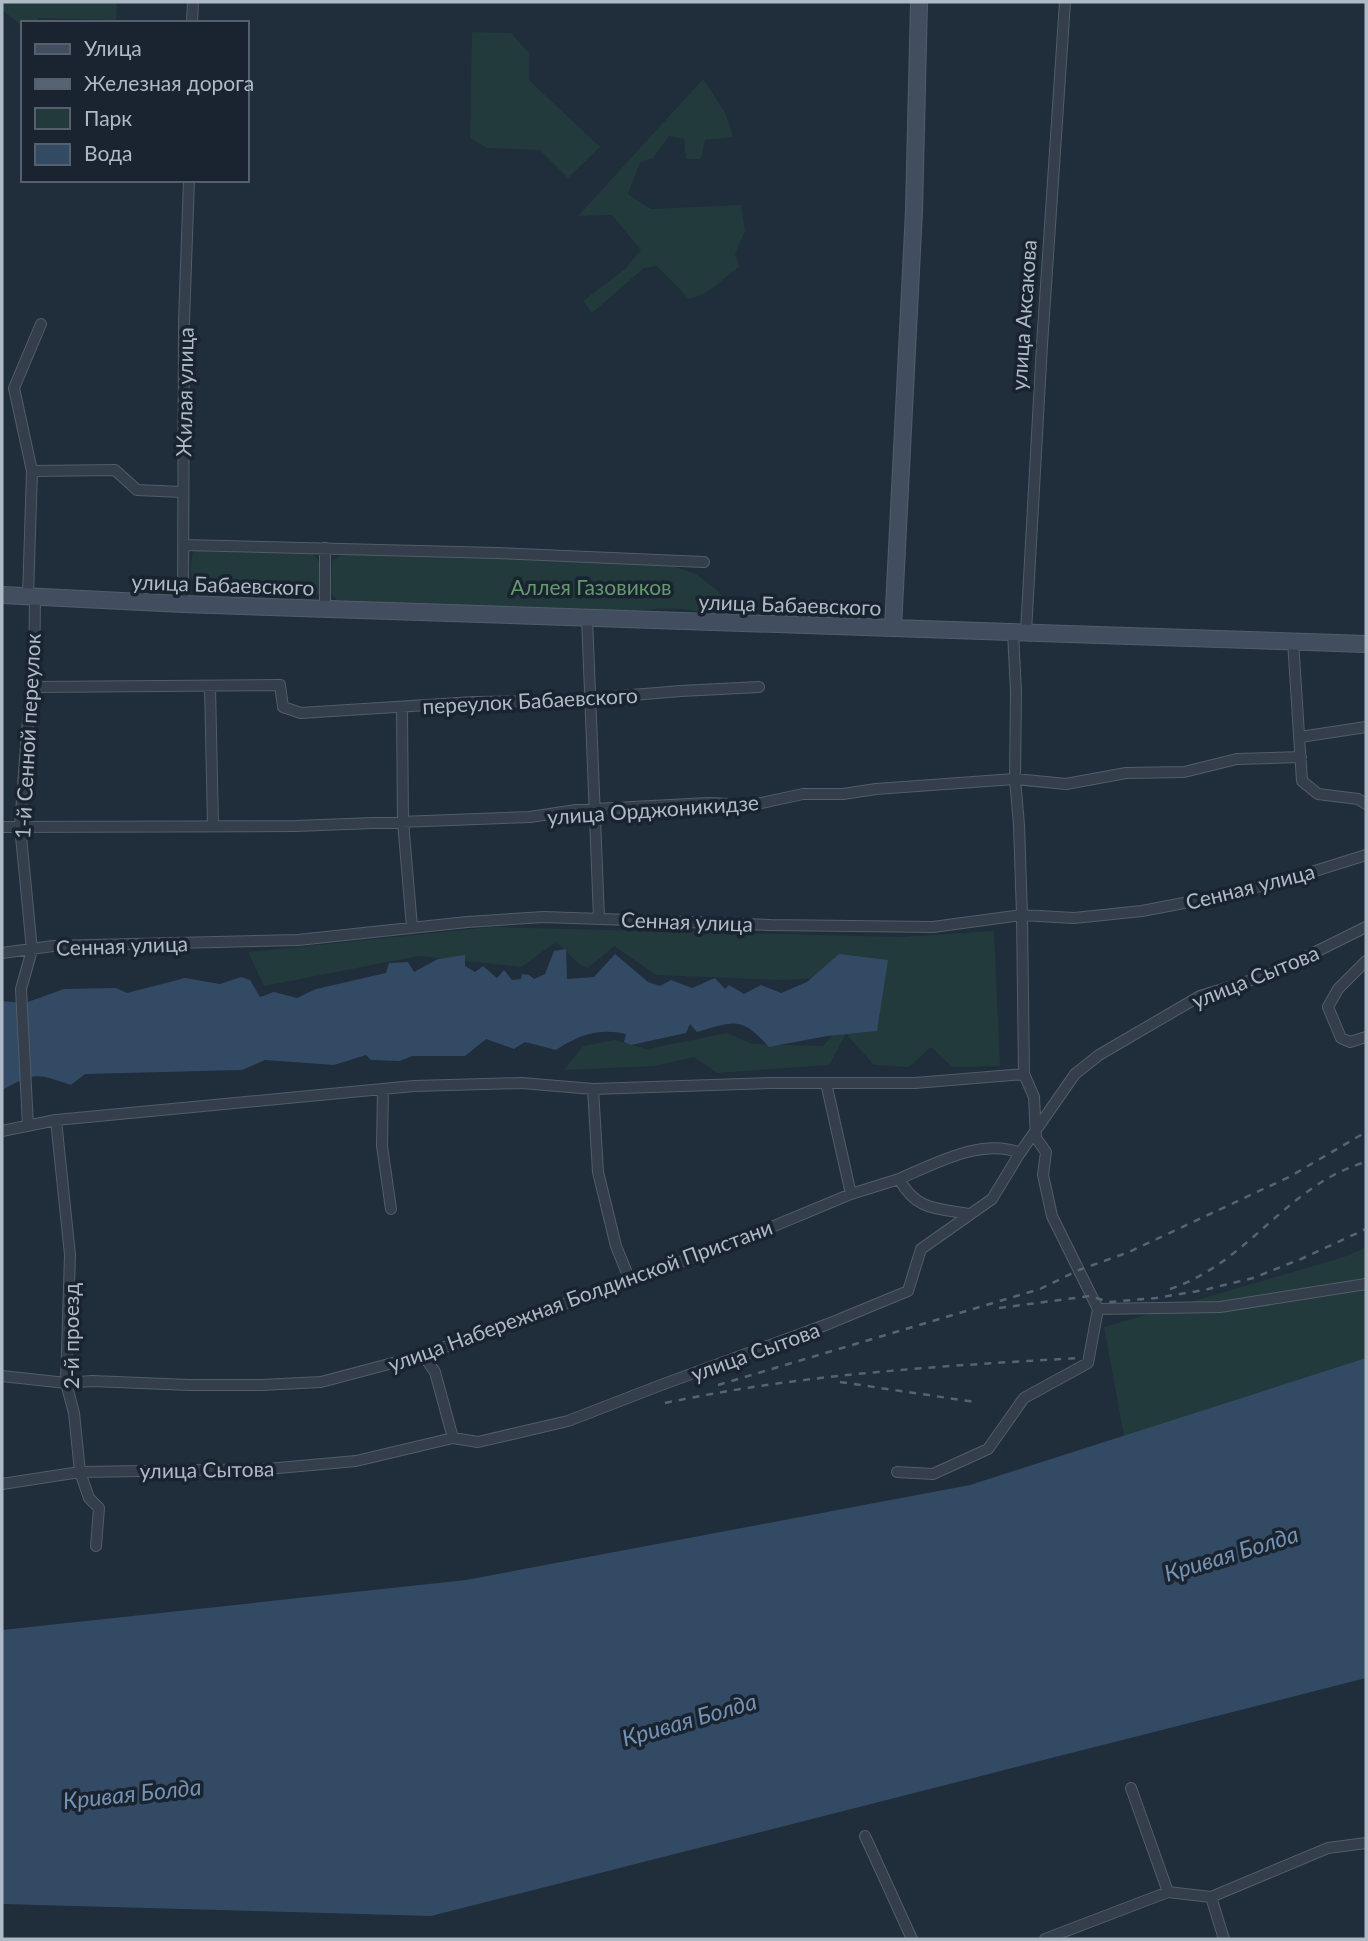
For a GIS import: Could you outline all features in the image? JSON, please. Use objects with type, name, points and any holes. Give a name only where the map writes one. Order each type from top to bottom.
[{"type":"main road","points":[[893,628],[914,211],[919,2]]},
{"type":"main road","name":"улица Бабаевского","points":[[2,595],[183,604],[1366,644]]},
{"type":"street","points":[[192,2],[192,21]]},
{"type":"street","name":"улица Аксакова","points":[[1065,2],[1019,632],[1015,779],[1022,915],[1024,1074],[1034,1097],[1035,1132],[1046,1152],[1042,1175],[1052,1216],[1098,1310]]},
{"type":"street","name":"Жилая улица","points":[[183,604],[182,492],[189,182]]},
{"type":"street","name":"1-й Сенной переулок","points":[[28,1125],[22,989],[32,950],[20,826],[28,719],[34,687],[31,596],[32,471],[14,388],[41,324]]},
{"type":"street","points":[[32,471],[115,470],[136,490],[182,492]]},
{"type":"street","points":[[183,545],[704,562]]},
{"type":"street","points":[[325,548],[325,608]]},
{"type":"street","points":[[587,617],[599,918]]},
{"type":"street","points":[[1293,641],[1302,781],[1318,794],[1358,799],[1366,804]]},
{"type":"street","name":"переулок Бабаевского","points":[[209,686],[280,685],[283,707],[301,713],[759,687]]},
{"type":"street","points":[[34,687],[209,686],[213,825]]},
{"type":"street","points":[[402,708],[403,822],[411,927]]},
{"type":"street","points":[[1300,737],[1366,727]]},
{"type":"street","name":"улица Орджоникидзе","points":[[2,827],[295,826],[530,817],[708,803],[752,805],[803,794],[843,794],[876,789],[1015,779],[1066,784],[1126,773],[1184,772],[1237,760],[1301,757]]},
{"type":"street","name":"Сенная улица","points":[[2,953],[52,946],[298,940],[411,927],[544,917],[933,928],[1022,915],[1074,918],[1142,911],[1274,883],[1366,855]]},
{"type":"street","name":"улица Сытова","points":[[2,1484],[80,1472],[267,1469],[343,1462],[453,1438],[478,1442],[568,1421],[828,1324],[908,1291],[921,1249],[992,1199],[1074,1074],[1099,1055],[1200,996],[1271,974],[1366,927]]},
{"type":"street","points":[[1366,961],[1338,989],[1328,1007],[1341,1038],[1350,1042],[1366,1037]]},
{"type":"street","points":[[2,1130],[57,1120],[383,1089],[522,1083],[593,1089],[915,1083],[1024,1074]]},
{"type":"street","points":[[826,1083],[851,1194]]},
{"type":"street","points":[[383,1089],[383,1146],[391,1209]]},
{"type":"street","points":[[593,1089],[598,1172],[615,1246],[629,1278]]},
{"type":"street","name":"2-й проезд","points":[[57,1120],[70,1255],[66,1383],[74,1413],[80,1472],[89,1498],[99,1508],[96,1546]]},
{"type":"street","name":"улица Набережная Болдинской Пристани","points":[[2,1376],[66,1383],[92,1381],[261,1385],[321,1382],[423,1354],[738,1241],[851,1194],[899,1179],[969,1151],[1010,1149],[1020,1153]]},
{"type":"street","points":[[899,1179],[909,1195],[923,1206],[970,1214]]},
{"type":"street","points":[[897,1472],[933,1474],[988,1449],[1024,1398],[1088,1363],[1098,1310],[1220,1307],[1366,1284]]},
{"type":"street","points":[[423,1354],[435,1372],[453,1438]]},
{"type":"street","points":[[1131,1788],[1168,1892]]},
{"type":"street","points":[[865,1836],[912,1939]]},
{"type":"street","points":[[1045,1939],[1168,1892],[1211,1897],[1328,1848],[1366,1843]]},
{"type":"street","points":[[1211,1897],[1224,1939]]},
{"type":"green space","points":[[2,2],[117,2],[116,20],[39,18],[37,21],[21,21],[21,25],[2,10]]},
{"type":"green space","points":[[472,32],[511,33],[529,53],[529,80],[600,147],[568,178],[540,150],[487,148],[470,138]]},
{"type":"green space","points":[[703,79],[726,114],[733,137],[705,140],[701,159],[686,159],[684,139],[669,136],[653,158],[640,163],[628,194],[651,209],[741,205],[745,231],[735,254],[740,266],[706,293],[689,299],[657,266],[644,268],[592,313],[583,301],[625,269],[641,250],[612,215],[578,216]]},
{"type":"green space","points":[[193,551],[313,554],[320,563],[320,594],[295,595],[266,587],[238,587],[221,593],[199,592],[191,573]]},
{"type":"green space","name":"Аллея Газовиков","points":[[345,553],[601,561],[673,566],[696,574],[717,590],[729,604],[728,614],[670,609],[628,613],[337,600],[331,593],[332,561]]},
{"type":"green space","points":[[492,927],[902,937],[994,931],[1000,1066],[952,1067],[931,1047],[909,1067],[874,1065],[846,1034],[829,1065],[717,1073],[694,1057],[655,1066],[564,1070],[583,1046],[615,1040],[647,1049],[727,1033],[752,1044],[823,1046],[844,1022],[881,1017],[850,977],[783,980],[656,975],[614,946],[588,968],[579,964],[556,942],[521,967],[419,956],[264,986],[248,952]]},
{"type":"green space","points":[[1366,1247],[1366,1358],[1124,1436],[1104,1327],[1344,1257]]},
{"type":"water","points":[[566,949],[567,979],[594,977],[615,954],[648,982],[660,986],[671,980],[692,988],[715,978],[725,989],[729,985],[744,994],[761,985],[781,993],[807,982],[839,954],[888,960],[877,1031],[827,1036],[769,1047],[744,1026],[720,1025],[697,1032],[690,1024],[686,1033],[631,1045],[624,1042],[626,1034],[616,1032],[598,1032],[581,1037],[556,1050],[525,1042],[514,1049],[486,1039],[465,1056],[412,1056],[400,1061],[371,1060],[366,1055],[334,1065],[265,1060],[242,1070],[85,1074],[71,1085],[35,1076],[2,1090],[2,1001],[25,1003],[64,989],[116,988],[127,993],[185,978],[220,984],[241,977],[250,980],[260,997],[274,992],[297,998],[316,989],[386,973],[389,963],[408,962],[414,972],[438,959],[465,955],[465,966],[475,972],[483,966],[497,978],[504,970],[512,980],[521,979],[522,974],[534,979],[545,974],[554,951]]},
{"type":"water","name":"Кривая Болда","points":[[1366,1358],[1366,1678],[431,1916],[2,1904],[2,1630],[466,1580],[970,1485]]},
{"type":"railway","points":[[718,1385],[1040,1289],[1079,1270],[1129,1252],[1289,1177],[1366,1132]]},
{"type":"railway","points":[[1170,1289],[1198,1277],[1223,1261],[1313,1188],[1338,1173],[1366,1162]]},
{"type":"railway","points":[[999,1308],[1090,1296],[1109,1302],[1204,1290],[1253,1278],[1366,1229]]},
{"type":"railway","points":[[665,1403],[820,1378],[1079,1358]]},
{"type":"railway","points":[[840,1382],[975,1402]]}]
